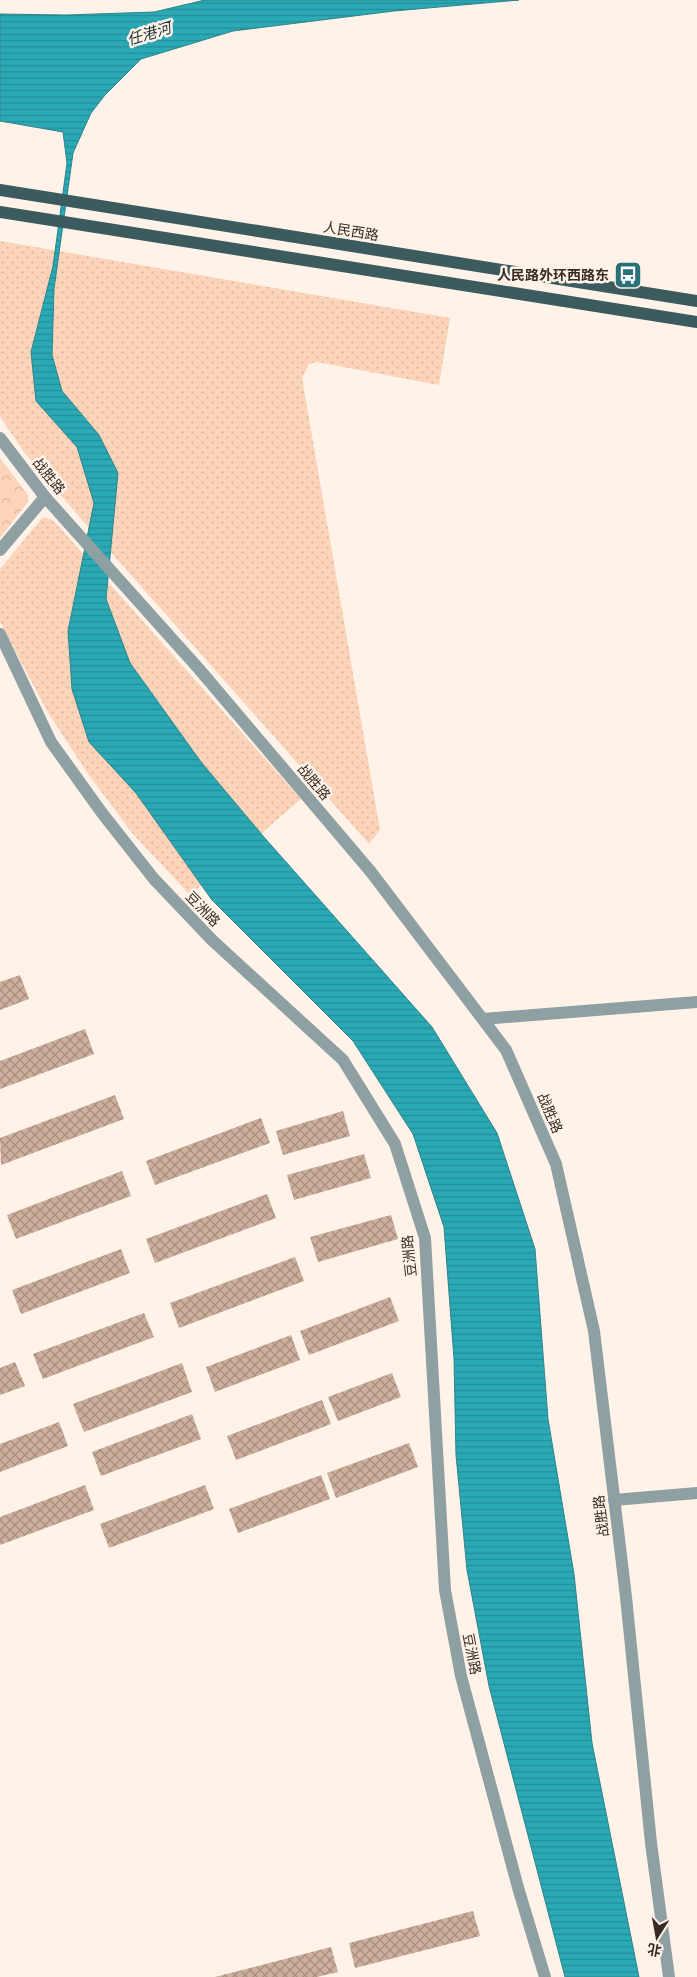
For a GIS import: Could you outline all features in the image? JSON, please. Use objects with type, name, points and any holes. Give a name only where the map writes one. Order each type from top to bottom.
[{"type":"main road","name":"人民西路","points":[[0,190],[697,302]]},
{"type":"main road","points":[[0,212],[697,322]]},
{"type":"street","name":"战胜路","points":[[0,438],[45,497],[200,669],[371,872],[506,1050],[556,1164],[594,1330],[651,1843],[669,1977]]},
{"type":"street","points":[[0,550],[45,497]]},
{"type":"street","name":"豆洲路","points":[[0,634],[51,742],[102,813],[154,880],[206,933],[342,1060],[395,1144],[425,1238],[444,1590],[461,1676],[519,1891],[545,1977]]},
{"type":"street","points":[[483,1019],[697,1002]]},
{"type":"street","points":[[614,1500],[697,1492]]},
{"type":"green space","points":[[0,241],[450,318],[439,385],[317,362],[309,364],[302,378],[380,830],[369,844],[76,513],[24,452],[3,421],[0,416]]},
{"type":"green space","points":[[0,458],[28,495],[28,502],[0,538]]},
{"type":"green space","points":[[43,517],[53,520],[301,799],[190,895],[132,833],[86,771],[47,711],[0,622],[0,569]]},
{"type":"water","name":"任港河","points":[[205,0],[519,0],[394,11],[233,31],[141,59],[105,95],[91,113],[73,153],[54,289],[52,355],[62,391],[99,435],[118,473],[106,599],[130,663],[201,762],[263,836],[432,1027],[497,1133],[535,1249],[548,1419],[574,1574],[592,1743],[639,1977],[565,1977],[489,1686],[467,1570],[456,1455],[454,1359],[444,1227],[413,1134],[353,1041],[212,900],[136,793],[89,742],[72,689],[68,631],[94,503],[77,447],[36,401],[31,352],[53,266],[67,163],[63,132],[0,121],[0,14],[66,15],[154,12]]},
{"type":"building","points":[[20,975],[29,999],[0,1010],[0,982]]},
{"type":"building","points":[[85,1029],[94,1054],[0,1089],[0,1061]]},
{"type":"building","points":[[115,1095],[124,1119],[1,1165],[0,1138]]},
{"type":"building","points":[[343,1111],[350,1136],[283,1155],[276,1131]]},
{"type":"building","points":[[261,1118],[270,1143],[155,1185],[146,1161]]},
{"type":"building","points":[[364,1154],[371,1178],[294,1200],[287,1175]]},
{"type":"building","points":[[122,1171],[131,1196],[16,1239],[7,1215]]},
{"type":"building","points":[[267,1194],[276,1218],[155,1263],[146,1239]]},
{"type":"building","points":[[391,1215],[398,1239],[318,1262],[310,1237]]},
{"type":"building","points":[[121,1249],[130,1273],[21,1314],[12,1290]]},
{"type":"building","points":[[295,1257],[304,1281],[179,1328],[170,1303]]},
{"type":"building","points":[[390,1297],[399,1321],[309,1355],[300,1331]]},
{"type":"building","points":[[144,1313],[154,1337],[43,1379],[33,1354]]},
{"type":"building","points":[[291,1335],[300,1360],[215,1392],[206,1367]]},
{"type":"building","points":[[15,1362],[25,1386],[0,1395],[0,1368]]},
{"type":"building","points":[[182,1363],[192,1392],[84,1432],[73,1404]]},
{"type":"building","points":[[392,1373],[401,1397],[338,1421],[328,1397]]},
{"type":"building","points":[[322,1400],[331,1424],[236,1460],[227,1436]]},
{"type":"building","points":[[192,1414],[201,1439],[101,1476],[92,1452]]},
{"type":"building","points":[[59,1422],[68,1446],[0,1472],[0,1444]]},
{"type":"building","points":[[409,1443],[418,1467],[336,1498],[327,1473]]},
{"type":"building","points":[[321,1475],[330,1499],[238,1533],[229,1509]]},
{"type":"building","points":[[85,1485],[94,1510],[0,1545],[0,1517]]},
{"type":"building","points":[[205,1485],[214,1509],[109,1548],[100,1524]]},
{"type":"building","points":[[473,1911],[480,1936],[355,1968],[349,1943]]},
{"type":"building","points":[[331,1947],[338,1972],[317,1977],[215,1977]]},
{"type":"place","name":"人民路外环西路东","points":[[628,275]]}]
